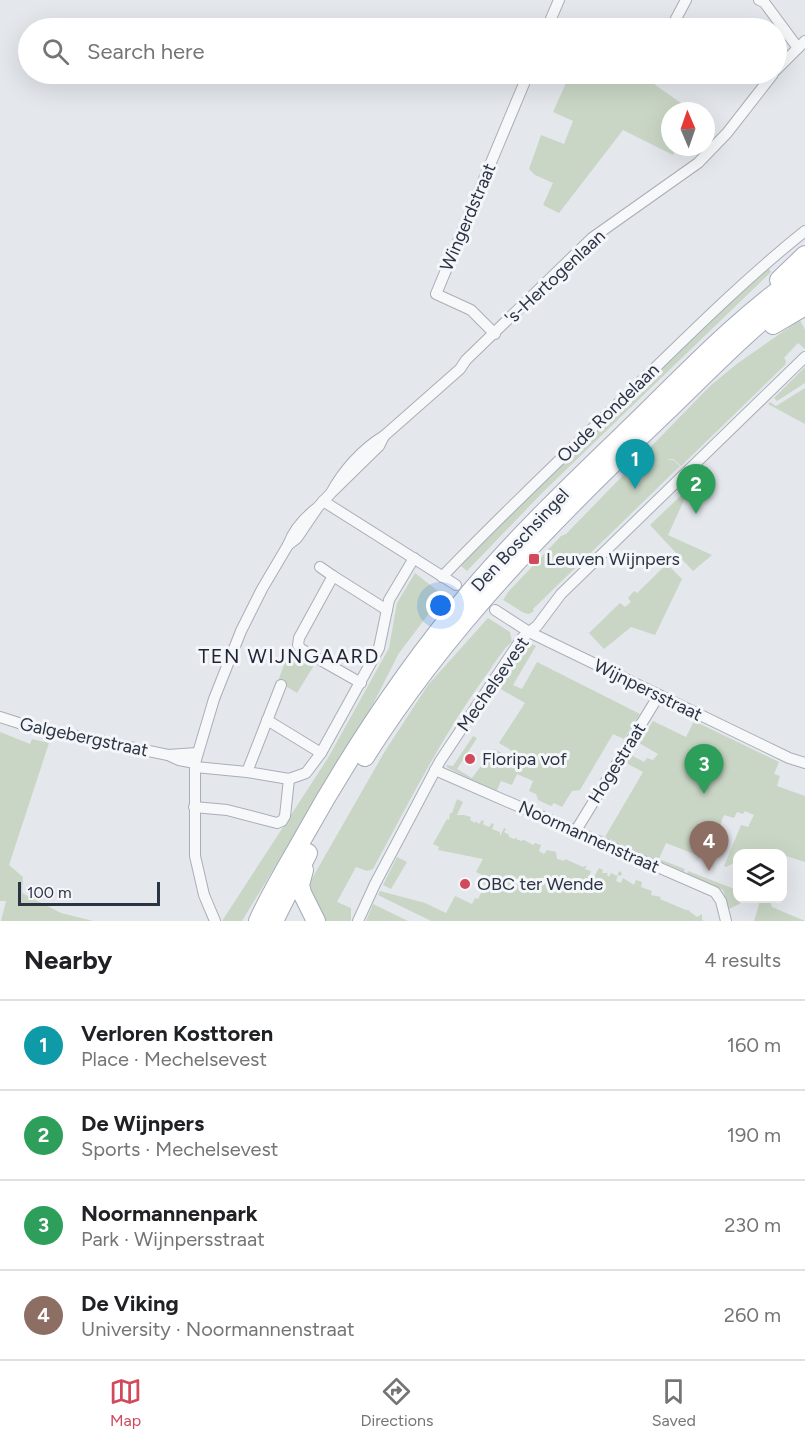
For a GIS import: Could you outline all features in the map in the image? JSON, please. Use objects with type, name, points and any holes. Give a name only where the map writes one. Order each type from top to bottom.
[{"type":"main road","name":"Den Boschsingel","points":[[262,919],[324,800],[363,737],[408,670],[458,607],[563,493],[798,269],[805,255]]},
{"type":"main road","name":"Den Boschsingel","points":[[262,919],[306,857],[336,805],[419,678],[493,588],[576,500],[742,339],[805,287]]},
{"type":"main road","points":[[742,339],[755,336],[805,306]]},
{"type":"main road","points":[[306,857],[301,888],[305,902],[316,921]]},
{"type":"street","points":[[551,18],[558,0]]},
{"type":"street","points":[[677,18],[686,0]]},
{"type":"street","points":[[759,0],[764,2],[778,18]]},
{"type":"street","points":[[787,28],[801,44],[787,59]]},
{"type":"street","name":"Wingerdstraat","points":[[495,334],[471,310],[436,294],[524,84]]},
{"type":"street","name":"'s-Hertogenlaan","points":[[215,921],[204,895],[193,845],[196,761],[214,699],[241,631],[292,534],[306,517],[379,446],[384,436],[460,369],[466,360],[592,238],[698,163],[726,133],[765,84]]},
{"type":"street","name":"Oude Rondelaan","points":[[442,577],[697,327],[805,231]]},
{"type":"street","points":[[778,253],[798,269]]},
{"type":"street","name":"Mechelsevest","points":[[358,921],[367,899],[435,770],[522,638],[537,626],[561,594],[805,357]]},
{"type":"street","points":[[324,500],[456,585]]},
{"type":"street","points":[[196,761],[289,779],[306,773],[321,753],[379,648],[389,600],[414,558]]},
{"type":"street","points":[[320,567],[387,610]]},
{"type":"street","points":[[333,576],[299,636],[298,645],[301,649],[361,682]]},
{"type":"street","name":"Wijnpersstraat","points":[[495,610],[529,632],[805,764]]},
{"type":"street","points":[[247,772],[281,686]]},
{"type":"street","name":"Hogestraat","points":[[575,832],[659,695]]},
{"type":"street","name":"Galgebergstraat","points":[[0,717],[28,726],[196,761]]},
{"type":"street","points":[[267,720],[321,753]]},
{"type":"street","name":"Noormannenstraat","points":[[435,770],[715,892],[721,901],[726,921]]},
{"type":"street","points":[[194,807],[227,810],[277,823],[285,816],[289,779]]},
{"type":"green space","points":[[566,84],[654,84],[679,102],[661,102],[661,149],[623,130],[559,213],[543,205],[553,183],[535,175],[529,169],[541,135],[564,144],[573,121],[553,112]]},
{"type":"green space","points":[[768,267],[771,272],[544,491],[467,571],[461,566],[485,538]]},
{"type":"green space","points":[[800,320],[805,330],[805,349],[798,343],[784,358],[785,365],[681,466],[673,459],[665,459],[673,460],[680,466],[533,609],[534,611],[529,614],[524,613],[503,600],[561,536],[566,534],[710,386],[738,363]]},
{"type":"green space","points":[[805,367],[805,383],[777,401],[774,398]]},
{"type":"green space","points":[[805,388],[805,424],[768,404],[770,402],[776,406]]},
{"type":"green space","points":[[690,487],[668,535],[712,555],[693,571],[650,525]]},
{"type":"green space","points":[[667,564],[682,579],[655,635],[631,627],[604,649],[589,633],[620,603],[625,607],[631,602],[628,598],[634,591],[637,593]]},
{"type":"green space","points":[[415,573],[443,595],[399,653],[367,716],[242,921],[222,921],[328,758],[389,648],[397,603]]},
{"type":"green space","points":[[488,618],[510,632],[512,642],[501,654],[453,724],[373,869],[367,871],[356,867],[337,902],[351,908],[351,921],[321,921],[306,889],[385,751],[428,685]]},
{"type":"green space","points":[[528,642],[536,646],[513,685],[522,689],[537,662],[640,714],[624,739],[613,734],[580,790],[572,791],[562,807],[554,803],[551,806],[538,800],[536,794],[529,791],[533,781],[517,774],[512,785],[501,781],[496,792],[446,765],[453,766],[473,736],[477,738],[457,769],[472,778],[494,749],[512,758],[514,752],[499,743],[525,703],[497,687]]},
{"type":"green space","points":[[290,649],[316,662],[297,693],[278,681]]},
{"type":"green space","points":[[653,721],[686,737],[694,721],[779,762],[774,774],[780,776],[777,786],[805,796],[805,862],[787,856],[787,849],[733,849],[733,864],[724,866],[741,825],[748,827],[754,815],[745,811],[743,814],[737,812],[734,818],[724,815],[707,859],[666,843],[659,859],[685,869],[684,872],[605,837],[643,772],[626,763],[631,755],[644,762],[647,758],[653,760],[658,754],[639,743]]},
{"type":"green space","points":[[0,732],[30,744],[32,739],[49,743],[9,865],[23,877],[22,893],[61,913],[93,921],[1,921],[6,901],[0,901]]},
{"type":"green space","points":[[457,799],[463,802],[457,815],[471,817],[470,820],[479,824],[482,820],[483,824],[489,827],[492,823],[494,824],[492,829],[500,832],[500,836],[504,828],[506,829],[504,832],[509,837],[514,839],[517,837],[516,839],[533,845],[535,843],[541,845],[539,851],[544,854],[547,850],[556,852],[557,859],[564,861],[565,859],[583,867],[587,865],[585,869],[591,871],[589,877],[593,879],[599,868],[603,870],[602,873],[608,873],[609,877],[611,873],[617,876],[619,871],[622,873],[621,876],[618,875],[616,881],[621,883],[623,878],[634,885],[636,880],[642,882],[641,887],[652,891],[651,895],[661,897],[660,899],[689,910],[697,917],[702,914],[704,921],[431,921],[378,895],[380,891],[425,903],[446,913],[455,896],[472,904],[475,898],[478,899],[486,877],[476,872],[483,859],[438,850],[439,847],[433,844],[447,819],[449,820]]},
{"type":"green space","points":[[397,857],[407,862],[391,889],[383,885]]},
{"type":"green space","points":[[688,871],[733,888],[733,903],[741,903],[729,909],[723,890],[687,874]]},
{"type":"green space","points":[[759,903],[770,903],[772,907],[805,921],[754,921]]},
{"type":"green space","points":[[373,904],[408,921],[366,921]]},
{"type":"place","name":"Verloren Kosttoren","points":[[635,489]]},
{"type":"place","name":"De Wijnpers","points":[[696,514]]},
{"type":"place","name":"Leuven Wijnpers","points":[[534,559]]},
{"type":"place","name":"Floripa vof","points":[[470,759]]},
{"type":"place","name":"Noormannenpark","points":[[704,794]]},
{"type":"place","name":"De Viking","points":[[709,871]]},
{"type":"place","name":"OBC ter Wende","points":[[465,884]]},
{"type":"district","name":"TEN WIJNGAARD","points":[[289,656]]}]
